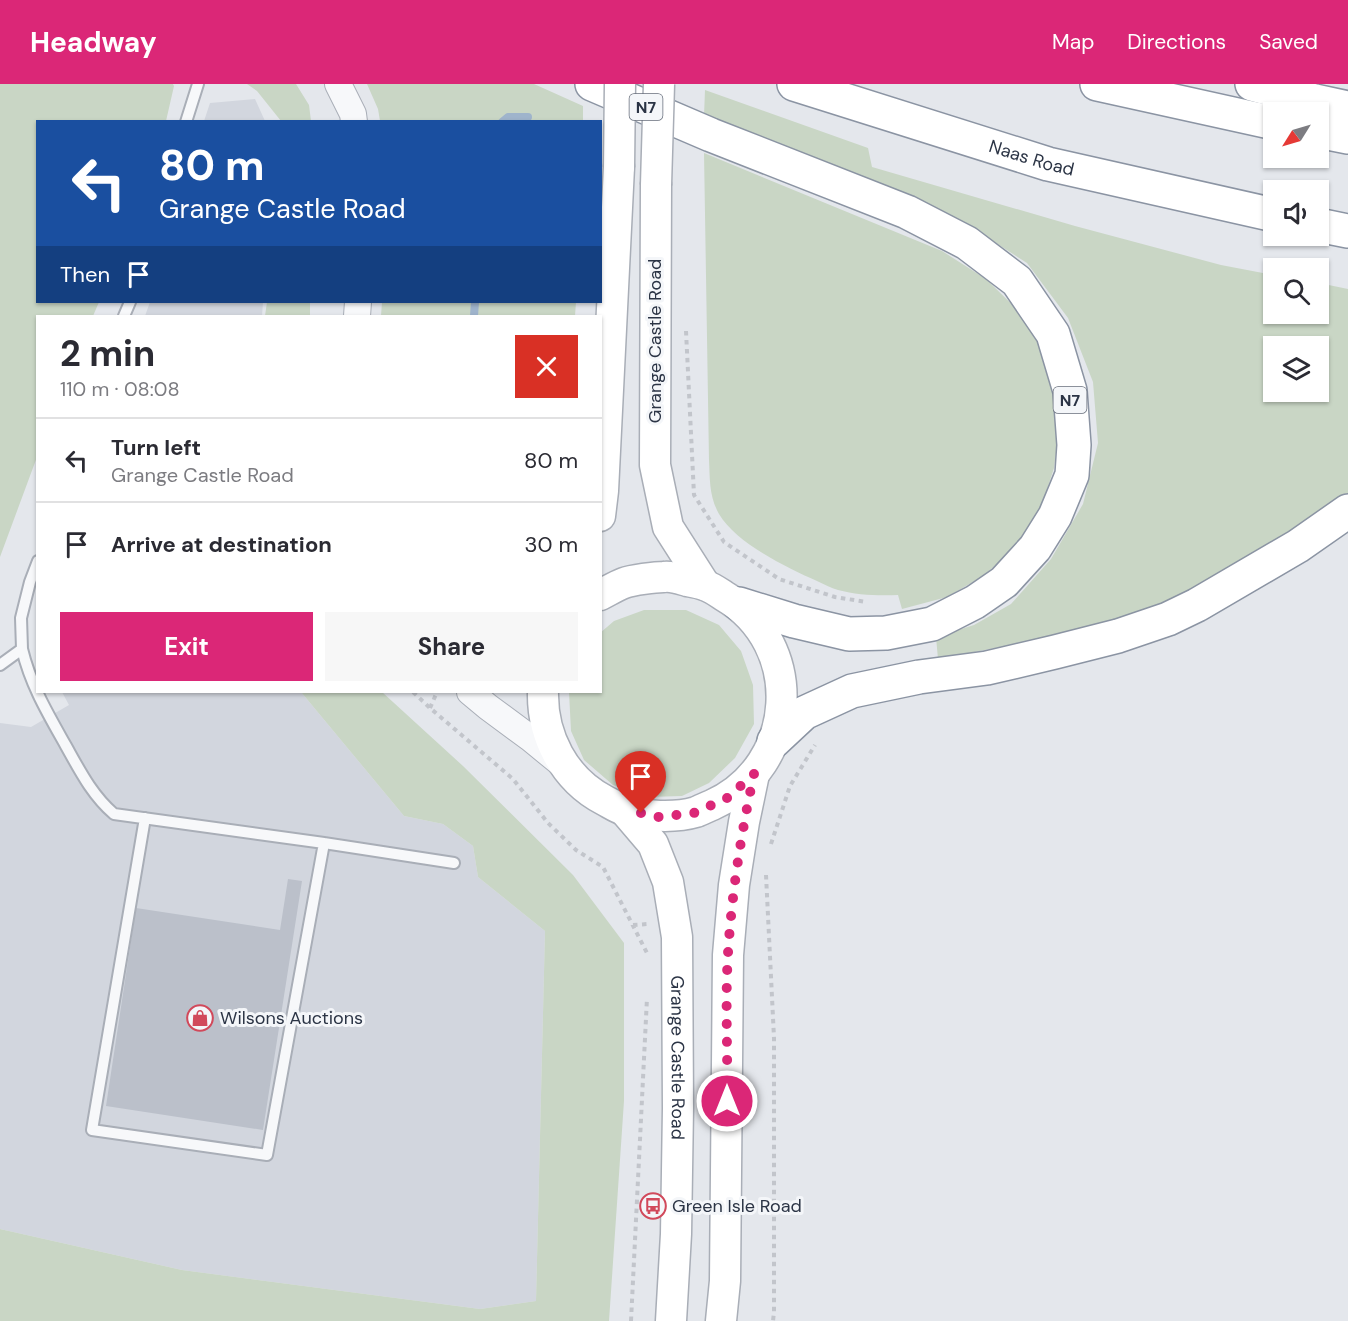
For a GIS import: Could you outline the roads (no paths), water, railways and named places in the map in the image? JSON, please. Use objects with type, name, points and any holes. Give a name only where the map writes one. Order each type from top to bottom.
[{"type":"highway","name":"N7","points":[[592,84],[711,135],[907,212],[968,243],[1017,281],[1053,334],[1070,392],[1074,445],[1072,475],[1055,516],[1035,548],[1004,582],[975,602],[932,624],[886,633],[849,634],[794,621],[739,604]]},
{"type":"highway","name":"Naas Road","points":[[794,84],[1048,164],[1263,213]]},
{"type":"highway","points":[[1097,84],[1263,121]]},
{"type":"highway","points":[[1252,84],[1348,108]]},
{"type":"highway","points":[[1329,133],[1348,137]]},
{"type":"highway","points":[[1329,227],[1348,231]]},
{"type":"highway","points":[[774,741],[804,713],[852,691],[919,677],[987,668],[1118,636],[1168,619],[1197,605],[1298,546],[1348,511]]},
{"type":"main road","points":[[602,499],[619,167],[620,84]]},
{"type":"main road","name":"Grange Castle Road","points":[[659,84],[656,185],[655,465],[668,527],[705,585]]},
{"type":"main road","name":"Grange Castle Road","points":[[543,693],[543,709],[550,740],[565,767],[591,793],[624,810],[659,817],[694,813],[727,798],[754,774],[765,759],[774,741],[781,712],[781,682],[774,653],[759,626],[739,604],[705,585],[666,576],[625,582],[602,594]]},
{"type":"main road","name":"Grange Castle Road","points":[[721,1321],[724,1281],[728,956],[734,885],[754,774]]},
{"type":"main road","name":"Grange Castle Road","points":[[624,810],[653,844],[668,882],[677,937],[678,1108],[676,1234],[671,1321]]},
{"type":"street","points":[[338,84],[354,120]]},
{"type":"street","points":[[471,693],[565,767]]},
{"type":"lane","points":[[187,120],[198,84]]},
{"type":"lane","points":[[36,566],[21,618],[22,649],[36,692]]},
{"type":"lane","points":[[0,665],[22,649]]},
{"type":"lane","points":[[37,693],[89,787],[102,804],[114,814],[454,863]]},
{"type":"lane","points":[[145,818],[92,1130],[267,1155],[324,843]]},
{"type":"waterway","points":[[504,120],[508,117],[528,117]]},
{"type":"waterway","points":[[474,315],[475,303]]},
{"type":"place","name":"Wilsons Auctions","points":[[200,1018]]},
{"type":"place","name":"Green Isle Road","points":[[653,1206]]}]
